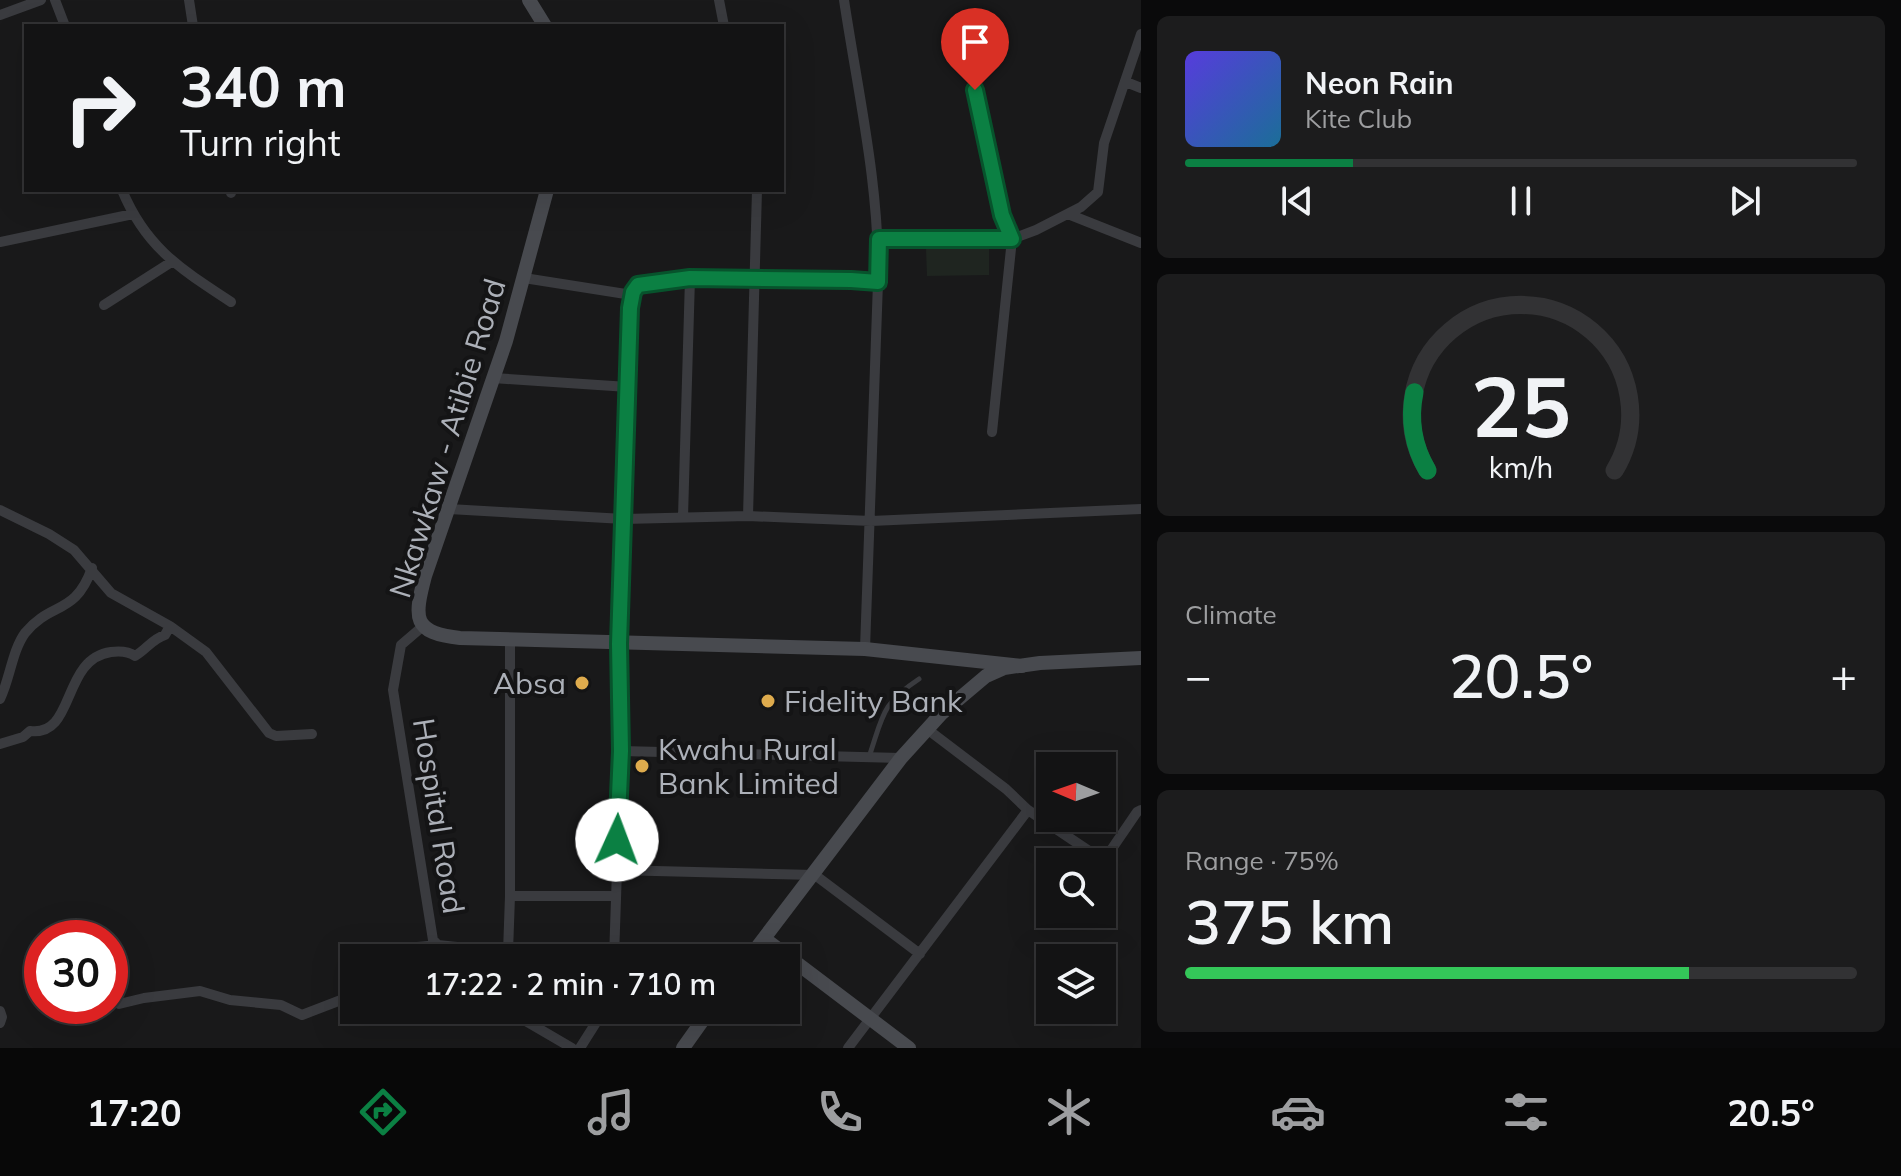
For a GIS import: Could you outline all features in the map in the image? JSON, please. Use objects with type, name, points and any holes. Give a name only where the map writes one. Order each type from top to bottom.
[{"type":"main road","points":[[529,0],[544,24]]},
{"type":"main road","name":"Nkawkaw - Atibie Road","points":[[546,192],[493,378],[419,600],[417,620],[422,627],[435,635],[448,637],[865,649],[1022,666]]},
{"type":"main road","points":[[909,1048],[872,1018],[762,942],[901,758],[941,714],[986,676],[1004,668],[1098,658],[1141,658]]},
{"type":"main road","points":[[683,1048],[700,1024]]},
{"type":"street","points":[[0,15],[41,0]]},
{"type":"street","points":[[55,0],[64,24]]},
{"type":"street","points":[[189,0],[193,24]]},
{"type":"street","points":[[719,0],[724,24]]},
{"type":"street","points":[[844,0],[879,239],[865,649]]},
{"type":"street","points":[[879,239],[1012,239],[1068,214],[1098,192],[1104,143],[1141,34]]},
{"type":"street","points":[[1126,82],[1141,88]]},
{"type":"street","points":[[975,90],[1002,215],[1012,239],[992,432]]},
{"type":"street","points":[[123,192],[152,243],[231,302]]},
{"type":"street","points":[[748,516],[757,192]]},
{"type":"street","points":[[0,242],[133,214]]},
{"type":"street","points":[[1068,214],[1141,243]]},
{"type":"street","points":[[104,305],[173,261]]},
{"type":"street","points":[[524,278],[632,295]]},
{"type":"street","points":[[614,944],[621,751],[619,644],[632,295],[638,285],[690,278],[878,282]]},
{"type":"street","points":[[683,517],[690,278]]},
{"type":"street","points":[[493,378],[628,387]]},
{"type":"street","points":[[449,509],[624,519],[748,516],[871,521],[1141,509]]},
{"type":"street","points":[[0,510],[74,550],[111,593],[170,626],[206,652],[269,733],[286,737],[312,734]]},
{"type":"street","points":[[0,699],[25,634],[40,619],[79,596],[92,568]]},
{"type":"street","points":[[0,744],[51,726],[66,706],[82,667],[91,659],[115,651],[129,652],[135,656],[144,651],[153,639],[165,635],[170,626]]},
{"type":"street","name":"Hospital Road","points":[[422,627],[401,645],[393,690],[433,940],[437,944]]},
{"type":"street","points":[[505,944],[510,896],[510,640]]},
{"type":"street","points":[[927,729],[1006,789],[1028,810],[1098,857],[1109,853],[1141,810]]},
{"type":"street","points":[[621,751],[901,758]]},
{"type":"street","points":[[848,1048],[1028,810]]},
{"type":"street","points":[[616,870],[815,875],[920,954]]},
{"type":"street","points":[[510,896],[615,896]]},
{"type":"street","points":[[128,1002],[200,991],[230,1000],[281,1005],[302,1015],[340,1000]]},
{"type":"street","points":[[0,1011],[0,1023]]},
{"type":"street","points":[[531,1024],[572,1048]]},
{"type":"street","points":[[580,1048],[595,1024]]},
{"type":"lane","points":[[869,758],[885,710],[895,695],[919,679]]},
{"type":"shaded area","points":[[926,249],[989,249],[989,275],[927,276]]},
{"type":"place","name":"Absa","points":[[582,683]]},
{"type":"place","name":"Fidelity Bank","points":[[768,701]]},
{"type":"place","name":"Kwahu Rural Bank Limited","points":[[642,766]]},
{"type":"route","points":[[617,840],[621,751],[619,644],[633,292],[638,285],[690,278],[878,282],[879,239],[1012,239],[1002,215],[975,90]]}]
